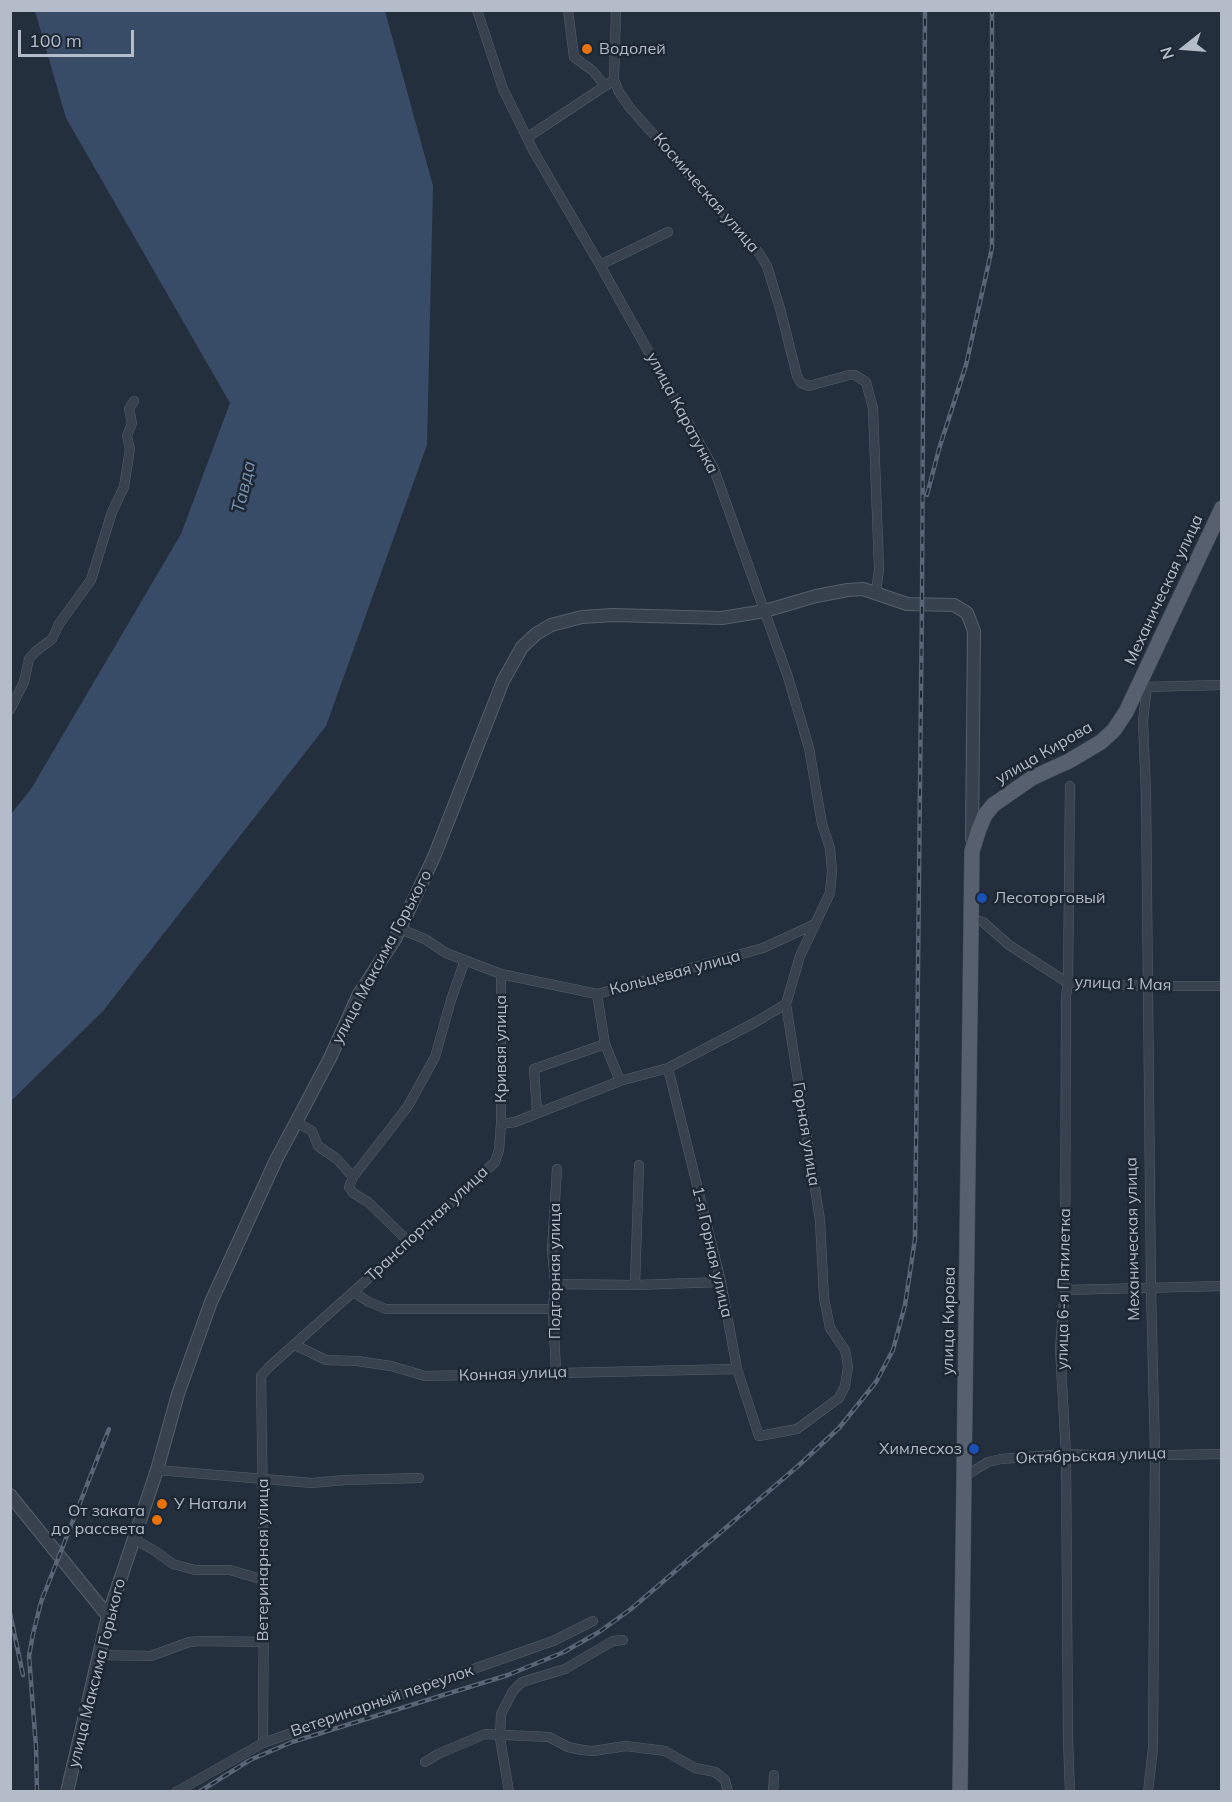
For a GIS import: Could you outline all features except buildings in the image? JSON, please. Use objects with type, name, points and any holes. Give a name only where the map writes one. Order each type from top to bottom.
[{"type":"main road","name":"Механическая улица","points":[[1143,687],[1221,508]]},
{"type":"main road","name":"улица Кирова","points":[[960,1791],[972,851],[985,815],[993,805],[1032,778],[1069,761],[1101,742],[1114,730],[1143,687]]},
{"type":"street","name":"улица Каратунка","points":[[477,10],[503,88],[534,152],[714,469],[788,677],[809,748],[822,824],[830,848],[832,871],[830,892],[822,910]]},
{"type":"street","points":[[568,10],[574,57],[593,71],[605,86]]},
{"type":"street","points":[[528,137],[614,80],[616,10]]},
{"type":"street","name":"Космическая улица","points":[[614,80],[630,108],[759,253],[770,275],[797,376],[801,383],[809,386],[849,375],[855,375],[867,382],[873,408],[879,569],[876,592]]},
{"type":"street","points":[[600,265],[668,232]]},
{"type":"street","points":[[10,710],[24,682],[29,659],[52,639],[91,580],[112,512],[124,487],[130,449],[127,436],[132,423],[129,409],[134,400]]},
{"type":"street","name":"улица Максима Горького","points":[[67,1791],[108,1616],[158,1470],[178,1394],[211,1302],[276,1160],[330,1058],[359,994],[400,929],[434,857],[503,681],[522,647],[550,624],[582,617],[613,615],[722,618],[765,611],[816,596],[863,589],[907,604],[954,605],[967,613],[974,632]]},
{"type":"street","name":"улица Кирова","points":[[972,851],[974,632]]},
{"type":"street","points":[[1143,687],[1221,685]]},
{"type":"street","name":"Механическая улица","points":[[1143,687],[1155,1454],[1153,1748],[1148,1791]]},
{"type":"street","name":"улица 6-я Пятилетка","points":[[1070,786],[1066,996],[1065,1290],[1060,1348],[1066,1454],[1070,1791]]},
{"type":"street","name":"Горная улица","points":[[759,1436],[797,1429],[838,1398],[845,1386],[848,1361],[845,1350],[830,1328],[824,1298],[820,1220],[786,1004],[800,956],[822,910]]},
{"type":"street","name":"улица 1 Мая","points":[[972,919],[983,922],[1009,945],[1068,983],[1221,986]]},
{"type":"street","name":"Кольцевая улица","points":[[400,929],[425,939],[446,953],[501,974],[597,994],[763,948],[813,925]]},
{"type":"street","points":[[409,1242],[349,1187],[353,1177],[408,1106],[435,1057],[465,960]]},
{"type":"street","name":"Кривая улица","points":[[501,974],[501,1124]]},
{"type":"street","points":[[597,994],[605,1044],[620,1081]]},
{"type":"street","points":[[501,1124],[515,1122],[620,1081],[668,1068],[786,1004]]},
{"type":"street","points":[[537,1112],[534,1069],[605,1044]]},
{"type":"street","name":"1-я Горная улица","points":[[668,1068],[721,1282],[737,1369],[759,1436]]},
{"type":"street","points":[[296,1122],[312,1131],[318,1146],[336,1159],[353,1177]]},
{"type":"street","name":"Транспортная улица","points":[[261,1376],[495,1162],[499,1150],[501,1124]]},
{"type":"street","points":[[635,1285],[639,1165]]},
{"type":"street","name":"Подгорная улица","points":[[556,1372],[553,1309],[555,1284],[552,1249],[557,1169]]},
{"type":"street","points":[[555,1284],[635,1285],[721,1282]]},
{"type":"street","points":[[1065,1290],[1221,1286]]},
{"type":"street","points":[[353,1292],[386,1309],[553,1309]]},
{"type":"street","name":"Конная улица","points":[[295,1345],[326,1360],[357,1361],[391,1366],[425,1376],[737,1369]]},
{"type":"street","name":"Ветеринарная улица","points":[[261,1376],[264,1580],[263,1743]]},
{"type":"street","name":"Октябрьская улица","points":[[965,1476],[988,1462],[1001,1459],[1066,1454],[1112,1456],[1221,1454]]},
{"type":"street","points":[[158,1470],[312,1483],[419,1478]]},
{"type":"street","points":[[10,1495],[108,1616]]},
{"type":"street","points":[[134,1539],[172,1564],[195,1570],[230,1570],[264,1580]]},
{"type":"street","name":"Ветеринарный переулок","points":[[176,1791],[263,1743],[553,1641],[592,1621]]},
{"type":"street","points":[[509,1791],[500,1734],[501,1714],[513,1691],[522,1682],[565,1669],[613,1641],[623,1640]]},
{"type":"street","points":[[99,1655],[150,1656],[189,1642],[201,1641],[264,1642]]},
{"type":"street","points":[[425,1762],[485,1734],[549,1737],[568,1747],[593,1751],[626,1746],[665,1751],[695,1768],[715,1772],[725,1780],[728,1791]]},
{"type":"street","points":[[773,1791],[774,1775]]},
{"type":"water","name":"Тавда","points":[[35,11],[385,11],[433,186],[427,445],[326,726],[103,1011],[11,1101],[11,814],[31,789],[181,534],[230,403],[66,118]]},
{"type":"railway","points":[[199,1792],[250,1760],[292,1742],[508,1675],[564,1652],[599,1632],[631,1609],[839,1428],[876,1382],[893,1350],[905,1305],[915,1239],[922,604],[925,10]]},
{"type":"railway","points":[[927,495],[966,365],[992,248],[992,10]]},
{"type":"railway","points":[[37,1792],[29,1656],[33,1634],[41,1602],[109,1429]]},
{"type":"railway","points":[[10,1613],[23,1675]]},
{"type":"place","name":"Водолей","points":[[587,49]]},
{"type":"place","name":"Лесоторговый","points":[[982,898]]},
{"type":"place","name":"Химлесхоз","points":[[974,1449]]},
{"type":"place","name":"У Натали","points":[[162,1504]]},
{"type":"place","name":"От заката до рассвета","points":[[157,1520]]}]
